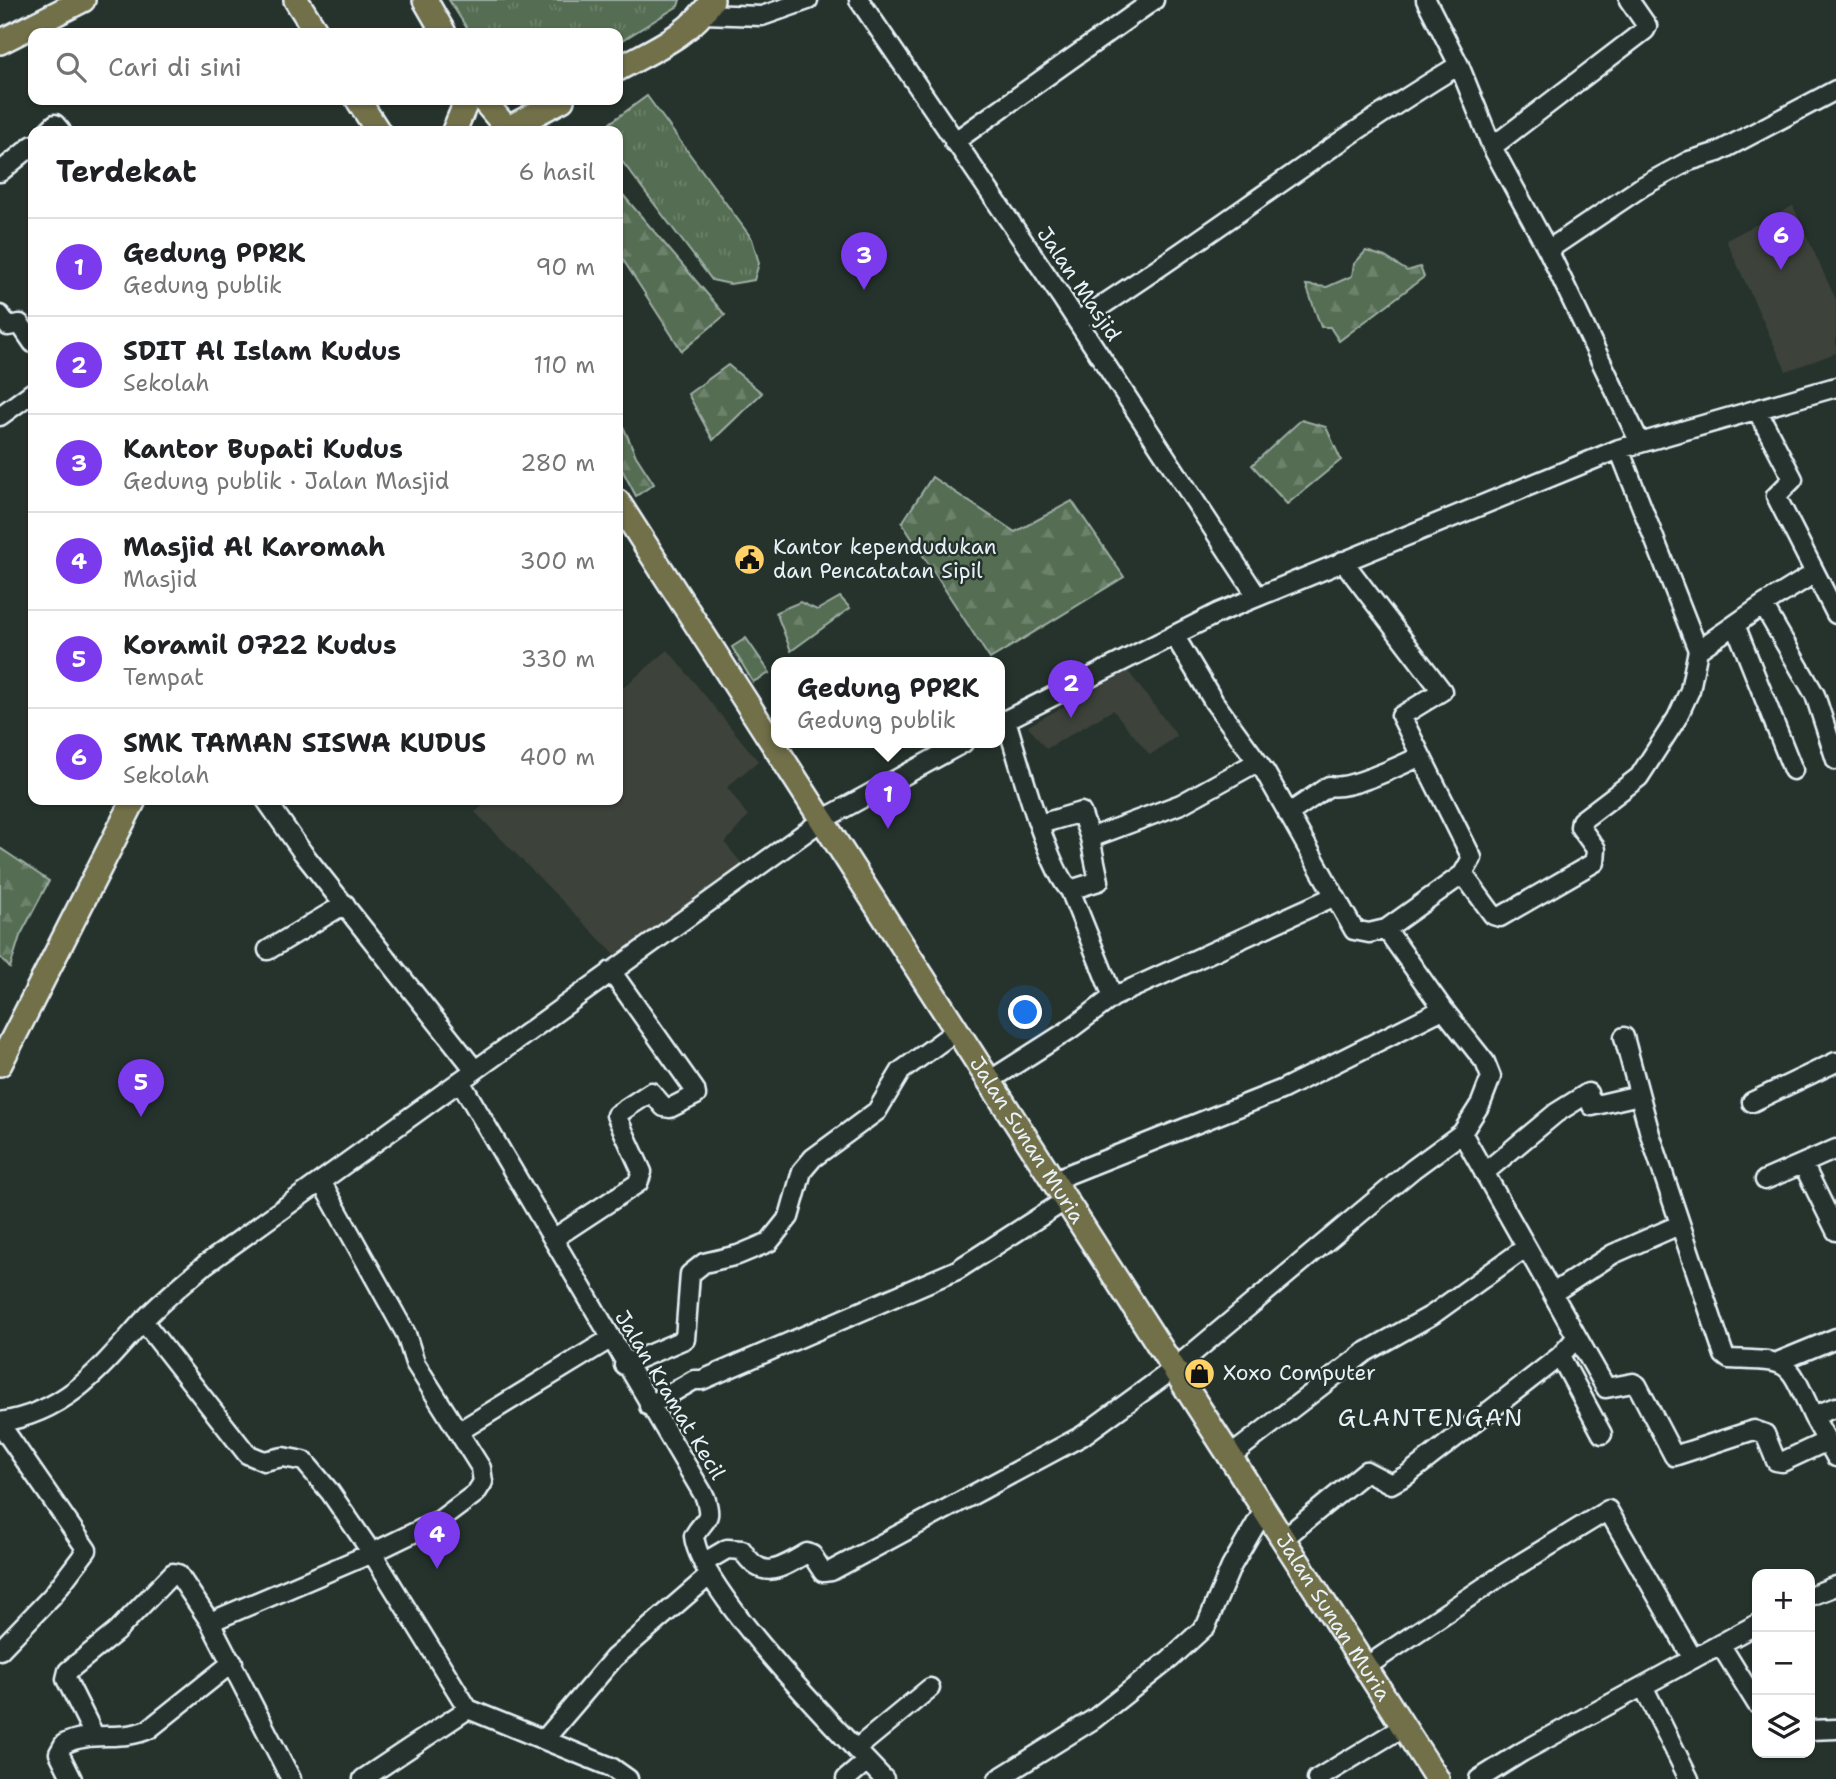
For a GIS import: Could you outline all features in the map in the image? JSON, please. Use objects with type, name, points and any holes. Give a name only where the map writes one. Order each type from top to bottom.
[{"type":"main road","points":[[29,28],[83,0]]},
{"type":"main road","points":[[296,0],[314,28]]},
{"type":"main road","points":[[425,0],[440,28]]},
{"type":"main road","points":[[623,66],[680,35],[708,7]]},
{"type":"main road","points":[[0,43],[28,28]]},
{"type":"main road","points":[[361,105],[374,126]]},
{"type":"main road","points":[[456,126],[465,105]]},
{"type":"main road","points":[[487,105],[502,126]]},
{"type":"main road","points":[[510,126],[552,105]]},
{"type":"main road","name":"Jalan Sunan Muria","points":[[623,510],[771,737]]},
{"type":"main road","name":"Jalan Sunan Muria","points":[[778,748],[956,1031],[1437,1779]]},
{"type":"main road","points":[[0,1064],[131,805]]},
{"type":"street","points":[[708,7],[762,16],[808,0]]},
{"type":"street","name":"Jalan Masjid","points":[[859,0],[1078,321],[1257,596]]},
{"type":"street","points":[[954,142],[1154,0]]},
{"type":"street","points":[[1426,0],[1459,65],[1492,147],[1548,250],[1640,443]]},
{"type":"street","points":[[1492,147],[1645,30],[1647,26],[1629,0]]},
{"type":"street","points":[[1078,321],[1156,272],[1412,94],[1459,65]]},
{"type":"street","points":[[1548,250],[1643,186],[1689,161],[1718,152],[1836,90]]},
{"type":"street","points":[[0,172],[28,149]]},
{"type":"street","points":[[0,314],[8,326],[20,324],[28,336]]},
{"type":"street","points":[[1005,721],[1257,596],[1619,449],[1836,387]]},
{"type":"street","points":[[0,416],[28,396]]},
{"type":"street","points":[[1757,410],[1793,479],[1776,496],[1836,614]]},
{"type":"street","points":[[1464,874],[1493,915],[1500,917],[1595,862],[1596,849],[1580,827],[1581,821],[1639,777],[1677,718],[1690,690],[1698,650],[1619,449]]},
{"type":"street","points":[[1174,635],[1214,702],[1257,762],[1354,930],[1369,933],[1386,929],[1464,874],[1472,858],[1401,716],[1442,691],[1343,561]]},
{"type":"street","points":[[1698,650],[1815,573]]},
{"type":"street","points":[[1763,605],[1815,695],[1836,760]]},
{"type":"street","points":[[1730,628],[1738,632],[1746,646],[1793,770]]},
{"type":"street","points":[[1005,728],[1063,883],[1070,890],[1113,997]]},
{"type":"street","points":[[0,1650],[52,1596],[88,1550],[0,1423],[66,1397],[109,1362],[143,1321],[206,1264],[824,819],[954,748]]},
{"type":"street","points":[[1287,814],[1329,786],[1336,788],[1359,781],[1421,756]]},
{"type":"street","points":[[1090,838],[1181,804],[1257,762]]},
{"type":"street","points":[[269,805],[303,853],[475,1070]]},
{"type":"street","points":[[1040,824],[1081,812],[1090,838],[1099,881],[1070,890]]},
{"type":"street","points":[[989,1081],[1069,1030],[1113,997],[1335,896]]},
{"type":"street","points":[[268,950],[345,904]]},
{"type":"street","points":[[544,1740],[614,1658],[727,1549],[742,1550],[751,1564],[761,1570],[779,1569],[807,1553],[812,1555],[823,1572],[831,1571],[1082,1436],[1175,1368],[1413,1168],[1462,1133],[1481,1103],[1491,1077],[1486,1062],[1443,1009],[1386,929]]},
{"type":"street","points":[[553,1239],[638,1183],[642,1172],[617,1115],[651,1092],[664,1107],[670,1108],[696,1095],[611,971]]},
{"type":"street","points":[[649,1406],[694,1380],[702,1380],[957,1270],[1060,1190],[1280,1090],[1443,1009]]},
{"type":"street","points":[[624,1365],[685,1339],[690,1275],[704,1263],[738,1255],[769,1242],[789,1217],[802,1171],[813,1158],[877,1111],[901,1071],[956,1031]]},
{"type":"street","points":[[1624,1037],[1639,1096],[1679,1225],[1724,1355],[1729,1359],[1780,1361],[1836,1338]]},
{"type":"street","points":[[1752,1102],[1836,1062]]},
{"type":"street","name":"Jalan Kramat Kecil","points":[[460,1081],[624,1365],[705,1497],[710,1512],[707,1521],[694,1536],[707,1569],[770,1656],[884,1779]]},
{"type":"street","points":[[1484,1173],[1556,1113],[1588,1093],[1592,1107],[1639,1096]]},
{"type":"street","points":[[1462,1133],[1606,1388],[1633,1383],[1637,1385],[1674,1455],[1754,1430],[1765,1434],[1776,1461],[1782,1462],[1827,1441]]},
{"type":"street","points":[[1765,1180],[1836,1149]]},
{"type":"street","points":[[1803,1164],[1836,1231]]},
{"type":"street","points":[[210,1622],[372,1553],[440,1520],[476,1493],[483,1482],[481,1468],[415,1363],[406,1334],[322,1183]]},
{"type":"street","points":[[1553,1293],[1613,1254],[1679,1225]]},
{"type":"street","points":[[1229,1457],[1364,1353],[1432,1315],[1525,1248]]},
{"type":"street","points":[[143,1321],[247,1454],[264,1461],[283,1457],[304,1461],[330,1492],[372,1553],[468,1709],[611,1767],[628,1779]]},
{"type":"street","points":[[1283,1539],[1366,1471],[1391,1484],[1407,1475],[1560,1356],[1577,1337]]},
{"type":"street","points":[[458,1432],[610,1339]]},
{"type":"street","points":[[1560,1356],[1602,1434]]},
{"type":"street","points":[[1780,1361],[1792,1371],[1836,1457]]},
{"type":"street","points":[[1813,1416],[1836,1406]]},
{"type":"street","points":[[998,1779],[1094,1719],[1170,1660],[1206,1626],[1231,1567],[1264,1510]]},
{"type":"street","points":[[1364,1668],[1505,1573],[1608,1510],[1693,1658]]},
{"type":"street","points":[[94,1735],[66,1679],[68,1671],[116,1632],[173,1573],[178,1574],[233,1662],[291,1779]]},
{"type":"street","points":[[1815,1595],[1836,1586]]},
{"type":"street","points":[[1479,1779],[1752,1627]]},
{"type":"street","points":[[1720,1644],[1752,1696]]},
{"type":"street","points":[[72,1779],[60,1755],[60,1747],[67,1742],[94,1735],[140,1733],[149,1729],[233,1662]]},
{"type":"street","points":[[1643,1686],[1689,1779]]},
{"type":"street","points":[[846,1779],[862,1755],[930,1688]]},
{"type":"street","points":[[363,1779],[468,1709]]},
{"type":"street","points":[[1317,1779],[1403,1727]]},
{"type":"street","points":[[1815,1730],[1836,1729]]},
{"type":"shaded area","points":[[1793,206],[1836,300],[1836,353],[1786,371],[1726,240]]},
{"type":"shaded area","points":[[668,650],[758,761],[727,787],[748,816],[725,843],[743,865],[620,960],[475,812],[484,805],[623,805],[623,688]]},
{"type":"shaded area","points":[[1128,671],[1177,736],[1150,755],[1113,710],[1046,749],[1028,726]]},
{"type":"green space","points":[[449,0],[680,0],[678,6],[623,40],[623,28],[467,28]]},
{"type":"green space","points":[[647,96],[752,239],[759,263],[754,280],[730,284],[712,280],[623,163],[623,126],[606,126]]},
{"type":"green space","points":[[623,195],[725,315],[682,351],[623,260]]},
{"type":"green space","points":[[1366,251],[1385,257],[1407,271],[1420,267],[1424,277],[1339,341],[1330,327],[1321,327],[1306,285],[1327,287],[1352,276],[1354,264]]},
{"type":"green space","points":[[728,365],[762,393],[713,440],[688,394]]},
{"type":"green space","points":[[1301,420],[1326,427],[1341,460],[1287,504],[1252,465]]},
{"type":"green space","points":[[623,426],[636,456],[654,484],[636,496],[623,471]]},
{"type":"green space","points":[[932,477],[1015,532],[1072,501],[1124,577],[993,657],[989,657],[902,523]]},
{"type":"green space","points":[[840,597],[850,608],[791,651],[776,612],[800,602],[817,610]]},
{"type":"green space","points":[[746,638],[770,673],[753,682],[732,647]]},
{"type":"green space","points":[[0,848],[49,881],[20,936],[10,968],[0,957]]},
{"type":"place","name":"SMK TAMAN SISWA KUDUS","points":[[1781,270]]},
{"type":"place","name":"Kantor Bupati Kudus","points":[[864,290]]},
{"type":"place","name":"Kantor kependudukan dan Pencatatan Sipil","points":[[750,559]]},
{"type":"place","name":"SDIT Al Islam Kudus","points":[[1071,718]]},
{"type":"place","name":"Gedung PPRK","points":[[888,829]]},
{"type":"place","name":"Koramil 0722 Kudus","points":[[141,1117]]},
{"type":"place","name":"Xoxo Computer","points":[[1200,1373]]},
{"type":"place","name":"Masjid Al Karomah","points":[[437,1569]]},
{"type":"district","name":"GLANTENGAN","points":[[1431,1418]]}]
